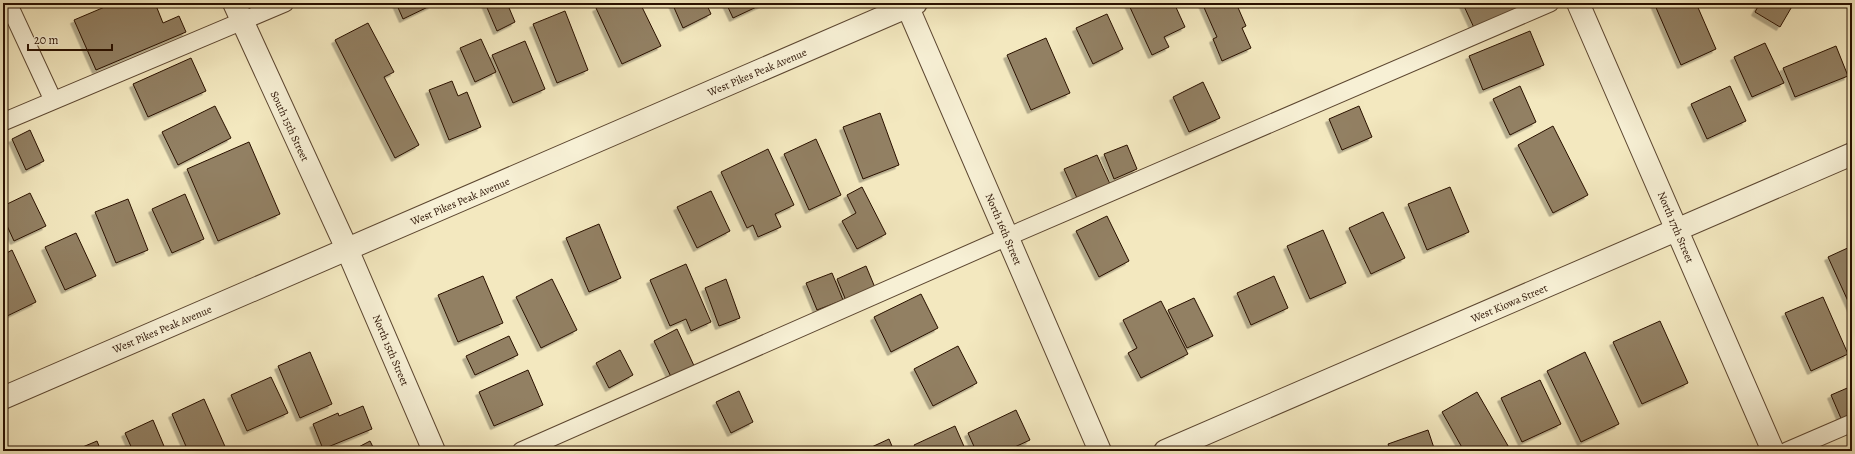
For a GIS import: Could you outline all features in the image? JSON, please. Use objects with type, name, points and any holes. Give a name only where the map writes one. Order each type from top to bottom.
[{"type":"street","name":"North 17th Street","points":[[1578,3],[1678,230],[1772,451]]},
{"type":"street","name":"North 16th Street","points":[[910,4],[1007,237],[1100,451]]},
{"type":"street","name":"West Pikes Peak Avenue","points":[[3,398],[910,4]]},
{"type":"street","name":"South 15th Street","points":[[238,12],[347,249]]},
{"type":"street","name":"West Kiowa Street","points":[[1165,451],[1852,154]]},
{"type":"street","name":"North 15th Street","points":[[347,249],[434,451]]},
{"type":"lane","points":[[8,3],[53,100]]},
{"type":"lane","points":[[3,122],[53,100],[238,12],[285,3]]},
{"type":"lane","points":[[521,451],[1007,237],[1550,3]]},
{"type":"lane","points":[[1787,451],[1852,423]]},
{"type":"building","points":[[114,3],[155,3],[163,23],[179,16],[186,32],[96,70],[74,20]]},
{"type":"building","points":[[396,3],[431,3],[432,5],[403,19]]},
{"type":"building","points":[[485,3],[507,3],[515,22],[497,31]]},
{"type":"building","points":[[606,3],[640,3],[661,46],[622,64],[596,8]]},
{"type":"building","points":[[672,3],[706,3],[711,14],[683,28]]},
{"type":"building","points":[[726,3],[765,3],[733,18]]},
{"type":"building","points":[[1128,3],[1174,3],[1185,27],[1164,37],[1169,47],[1152,55]]},
{"type":"building","points":[[1202,3],[1236,3],[1246,26],[1242,28],[1251,48],[1222,61],[1213,39],[1217,37]]},
{"type":"building","points":[[1521,3],[1524,9],[1476,32],[1463,4]]},
{"type":"building","points":[[1654,3],[1696,3],[1716,49],[1681,65]]},
{"type":"building","points":[[1760,3],[1794,3],[1780,27],[1755,12]]},
{"type":"building","points":[[565,11],[588,70],[557,83],[533,24]]},
{"type":"building","points":[[1107,14],[1123,49],[1093,64],[1076,28]]},
{"type":"building","points":[[368,23],[394,72],[384,77],[419,145],[395,158],[335,40]]},
{"type":"building","points":[[1530,31],[1544,65],[1483,90],[1469,56]]},
{"type":"building","points":[[1046,38],[1070,93],[1031,110],[1007,55]]},
{"type":"building","points":[[481,39],[496,72],[475,82],[460,48]]},
{"type":"building","points":[[525,41],[545,89],[513,103],[492,55]]},
{"type":"building","points":[[1765,43],[1784,83],[1752,97],[1734,57]]},
{"type":"building","points":[[1836,46],[1848,76],[1795,97],[1783,68]]},
{"type":"building","points":[[191,58],[206,91],[148,117],[133,84]]},
{"type":"building","points":[[452,81],[458,96],[467,92],[481,127],[449,140],[429,90]]},
{"type":"building","points":[[1203,82],[1220,118],[1189,132],[1173,97]]},
{"type":"building","points":[[1520,86],[1536,122],[1510,135],[1493,99]]},
{"type":"building","points":[[1730,86],[1746,121],[1707,139],[1691,104]]},
{"type":"building","points":[[215,106],[231,138],[178,165],[162,132]]},
{"type":"building","points":[[1359,106],[1372,137],[1342,150],[1329,119]]},
{"type":"building","points":[[880,113],[899,165],[863,179],[843,127]]},
{"type":"building","points":[[1553,126],[1588,195],[1553,213],[1518,145]]},
{"type":"building","points":[[30,130],[44,161],[26,170],[12,139]]},
{"type":"building","points":[[816,139],[841,195],[809,210],[784,154]]},
{"type":"building","points":[[249,142],[280,214],[218,241],[187,169]]},
{"type":"building","points":[[1127,145],[1137,169],[1114,179],[1104,154]]},
{"type":"building","points":[[768,149],[794,205],[775,214],[781,227],[758,237],[753,225],[747,228],[721,172]]},
{"type":"building","points":[[1097,155],[1110,184],[1077,198],[1064,169]]},
{"type":"building","points":[[862,187],[886,234],[857,249],[842,221],[856,213],[847,195]]},
{"type":"building","points":[[1450,187],[1469,232],[1427,250],[1408,204]]},
{"type":"building","points":[[711,191],[730,231],[697,248],[677,207]]},
{"type":"building","points":[[30,193],[46,226],[14,241],[3,217],[3,206]]},
{"type":"building","points":[[185,194],[204,239],[172,253],[152,209]]},
{"type":"building","points":[[128,199],[148,250],[116,263],[95,212]]},
{"type":"building","points":[[1383,212],[1405,258],[1371,274],[1349,228]]},
{"type":"building","points":[[1107,216],[1129,261],[1099,277],[1076,231]]},
{"type":"building","points":[[599,224],[621,278],[589,292],[566,238]]},
{"type":"building","points":[[1323,230],[1346,283],[1310,299],[1287,246]]},
{"type":"building","points":[[76,233],[96,276],[65,290],[45,247]]},
{"type":"building","points":[[1852,246],[1852,310],[1828,257]]},
{"type":"building","points":[[12,250],[36,302],[3,318],[3,255]]},
{"type":"building","points":[[686,264],[711,322],[691,331],[686,319],[670,326],[650,280]]},
{"type":"building","points":[[866,266],[876,290],[847,303],[837,279]]},
{"type":"building","points":[[832,273],[843,300],[817,310],[806,283]]},
{"type":"building","points":[[483,276],[503,323],[458,342],[438,295]]},
{"type":"building","points":[[1274,276],[1288,308],[1251,325],[1237,293]]},
{"type":"building","points":[[552,279],[577,330],[541,348],[516,297]]},
{"type":"building","points":[[726,279],[740,318],[719,326],[705,288]]},
{"type":"building","points":[[921,294],[938,328],[891,352],[874,317]]},
{"type":"building","points":[[1823,297],[1848,354],[1811,371],[1785,313]]},
{"type":"building","points":[[1194,298],[1213,336],[1187,348],[1168,310]]},
{"type":"building","points":[[1161,301],[1188,354],[1141,378],[1128,353],[1137,348],[1123,320]]},
{"type":"building","points":[[1660,321],[1688,383],[1642,404],[1613,342]]},
{"type":"building","points":[[677,329],[696,370],[673,381],[654,341]]},
{"type":"building","points":[[509,336],[518,355],[475,375],[466,356]]},
{"type":"building","points":[[958,346],[977,383],[933,406],[914,369]]},
{"type":"building","points":[[620,350],[633,375],[609,388],[596,363]]},
{"type":"building","points":[[310,352],[332,404],[300,418],[278,366]]},
{"type":"building","points":[[1585,352],[1619,424],[1581,442],[1547,371]]},
{"type":"building","points":[[528,370],[543,405],[494,426],[479,392]]},
{"type":"building","points":[[271,377],[288,413],[247,431],[231,395]]},
{"type":"building","points":[[1540,380],[1561,424],[1522,442],[1501,398]]},
{"type":"building","points":[[1852,386],[1852,419],[1843,423],[1831,395]]},
{"type":"building","points":[[739,391],[753,422],[731,433],[716,402]]},
{"type":"building","points":[[1477,392],[1511,451],[1464,451],[1442,412]]},
{"type":"building","points":[[204,399],[227,451],[188,451],[172,414]]},
{"type":"building","points":[[363,406],[372,429],[323,449],[313,424],[338,413],[339,416]]},
{"type":"building","points":[[1016,410],[1030,440],[1006,451],[976,451],[968,433]]},
{"type":"building","points":[[153,420],[166,451],[133,451],[125,433]]},
{"type":"building","points":[[955,426],[966,451],[917,451],[914,445]]},
{"type":"building","points":[[1428,430],[1435,451],[1391,451],[1388,444]]},
{"type":"building","points":[[889,439],[894,451],[863,451]]},
{"type":"building","points":[[97,441],[101,451],[73,451]]},
{"type":"building","points":[[370,441],[375,451],[351,451]]}]
